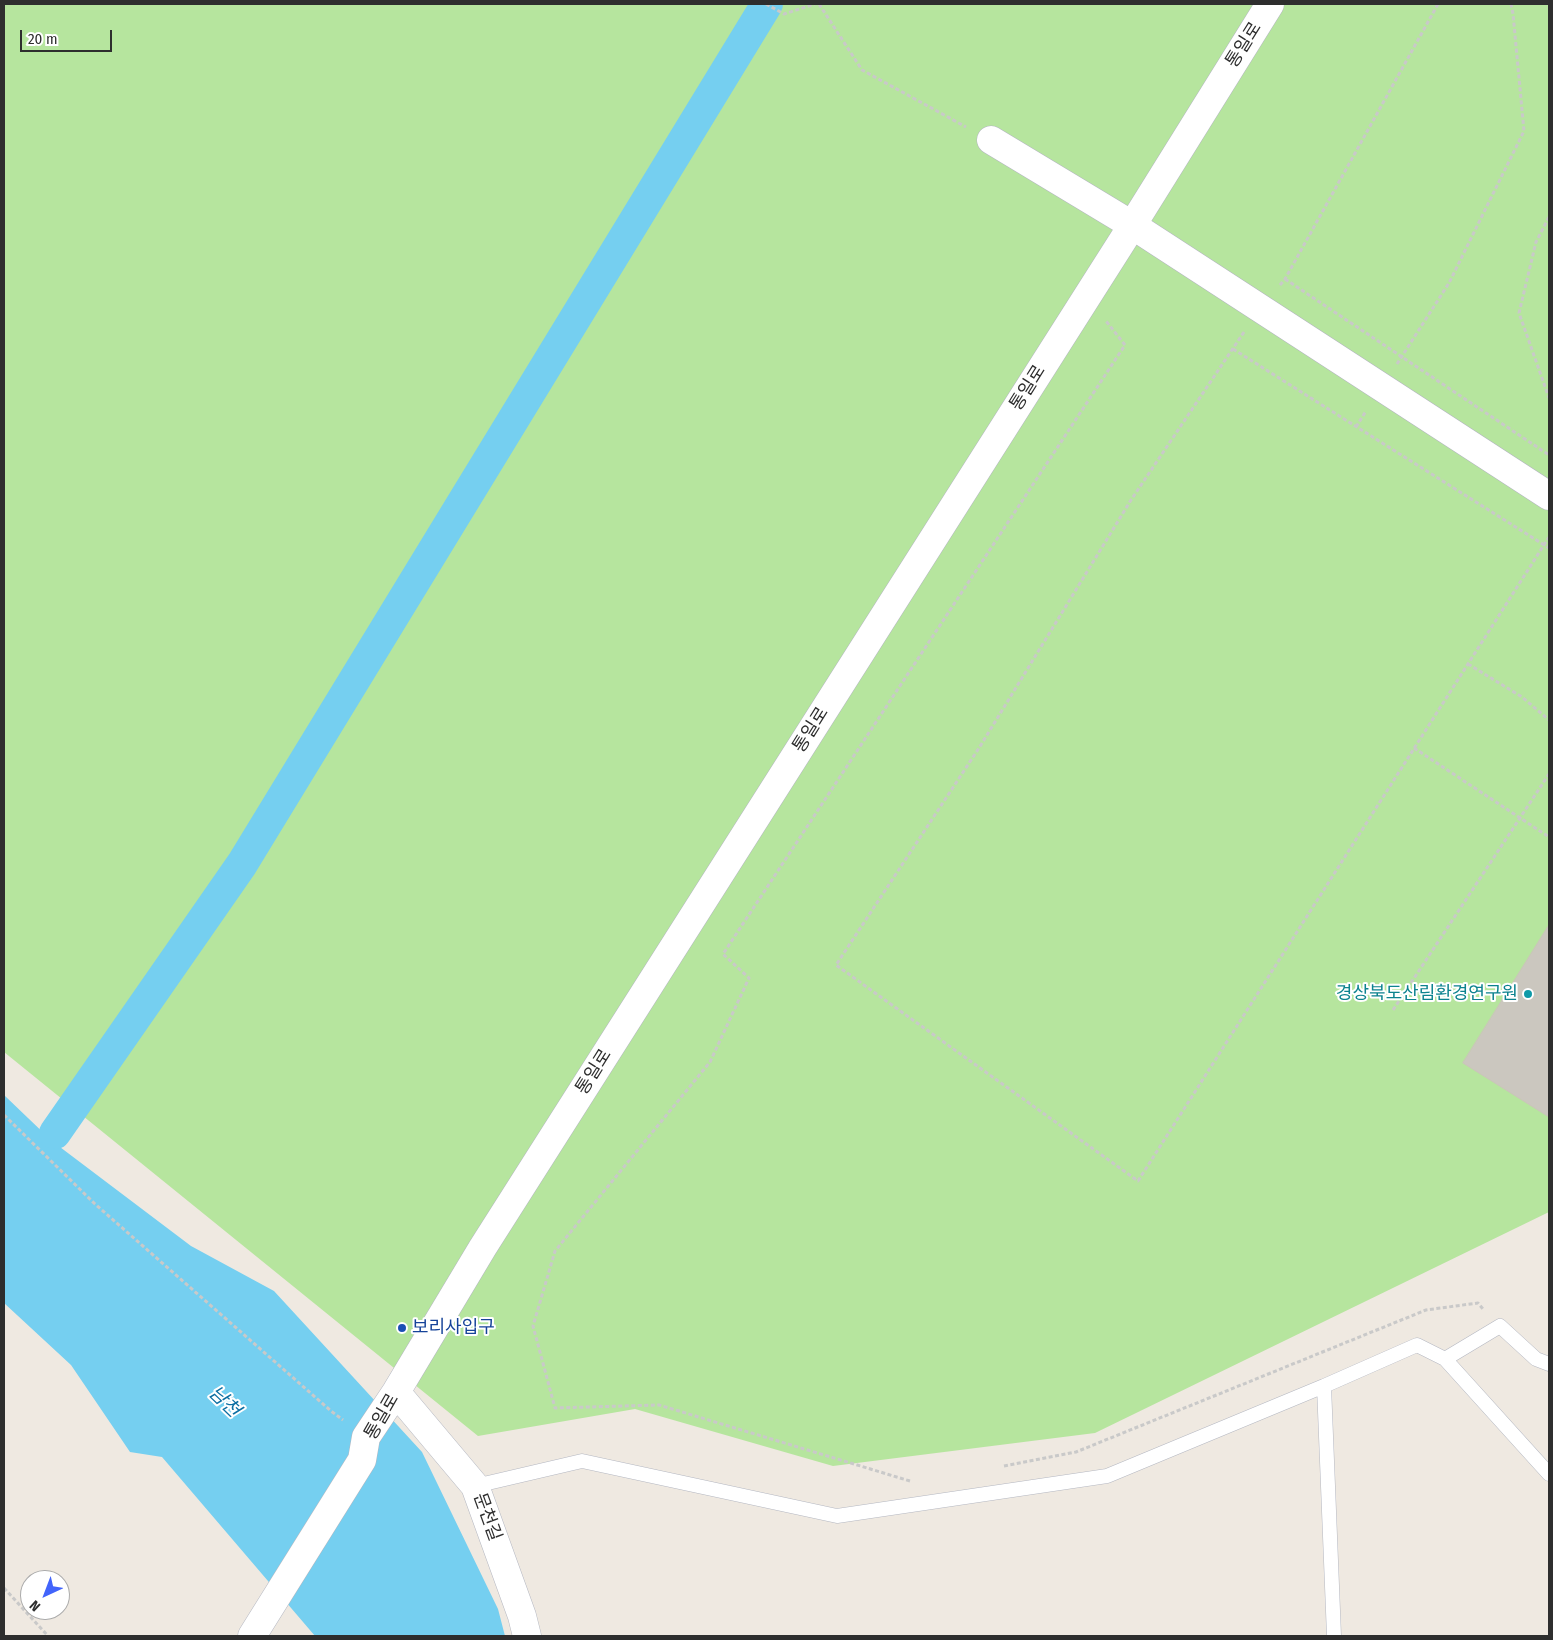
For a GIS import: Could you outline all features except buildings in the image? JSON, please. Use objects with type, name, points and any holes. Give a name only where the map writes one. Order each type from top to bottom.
[{"type":"street","name":"통일로","points":[[252,1636],[483,1247],[1132,225],[1270,4]]},
{"type":"street","points":[[991,140],[1132,225],[1549,496]]},
{"type":"street","name":"문천길","points":[[396,1392],[476,1486],[528,1636]]},
{"type":"lane","points":[[1445,1359],[1500,1326],[1536,1359],[1549,1364]]},
{"type":"lane","points":[[476,1486],[582,1462],[837,1516],[1107,1476],[1324,1386],[1417,1345],[1445,1359],[1549,1474]]},
{"type":"lane","points":[[1324,1386],[1334,1636]]},
{"type":"path","points":[[766,4],[784,14],[817,4],[862,70],[991,140]]},
{"type":"path","points":[[1438,4],[1285,279],[1549,455]]},
{"type":"path","points":[[1356,427],[1449,283],[1524,131],[1511,4]]},
{"type":"path","points":[[1549,217],[1536,242],[1519,313],[1549,398]]},
{"type":"path","points":[[915,1482],[659,1405],[556,1408],[533,1326],[555,1251],[710,1062],[749,978],[723,954],[1125,345],[1086,297]]},
{"type":"path","points":[[1260,308],[1131,500],[980,748],[836,965],[1138,1182],[1549,537]]},
{"type":"path","points":[[1233,349],[1549,548]]},
{"type":"path","points":[[1468,664],[1522,697],[1549,720]]},
{"type":"path","points":[[1414,748],[1549,837]]},
{"type":"path","points":[[1393,1010],[1549,774]]},
{"type":"path","points":[[4,1114],[95,1204],[331,1411],[364,1449]]},
{"type":"path","points":[[1000,1466],[1076,1452],[1426,1310],[1478,1303],[1500,1326]]},
{"type":"path","points":[[4,1588],[48,1636]]},
{"type":"green space","points":[[4,4],[1549,4],[1549,1212],[1095,1433],[833,1466],[635,1409],[478,1436],[4,1052]]},
{"type":"water","name":"남천","points":[[4,1095],[52,1141],[191,1246],[274,1291],[422,1452],[498,1609],[505,1636],[315,1636],[162,1457],[130,1452],[71,1365],[4,1303]]},
{"type":"waterway","points":[[55,1133],[242,864],[767,4]]},
{"type":"place","name":"경상북도산림환경연구원","points":[[1528,994]]},
{"type":"place","name":"보리사입구","points":[[402,1328]]}]
